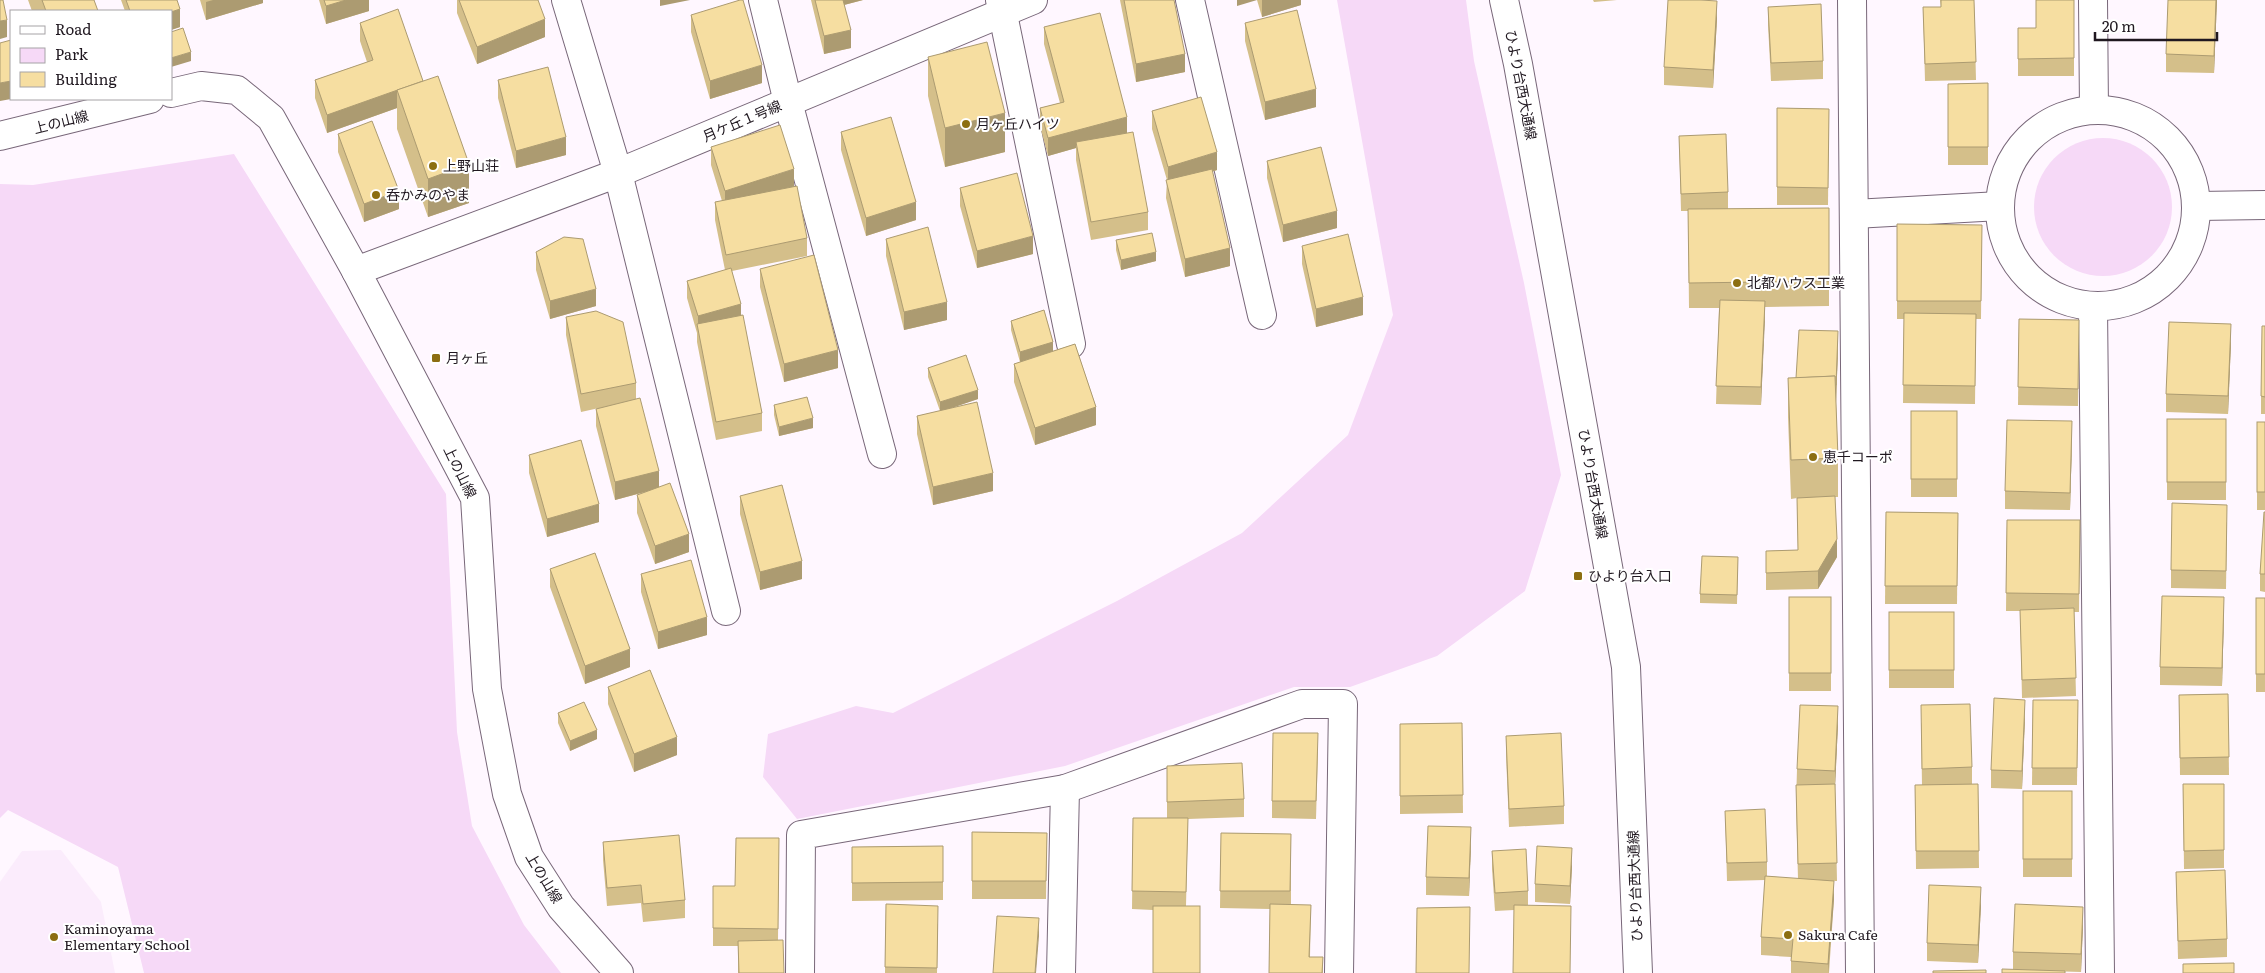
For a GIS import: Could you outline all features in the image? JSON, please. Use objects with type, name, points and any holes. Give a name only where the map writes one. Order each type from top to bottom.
[{"type":"street","points":[[566,0],[618,173],[726,611]]},
{"type":"street","points":[[763,0],[788,102],[882,454]]},
{"type":"street","name":"月ケ丘１号線","points":[[356,271],[618,173],[788,102],[1001,5],[1033,0]]},
{"type":"street","points":[[1190,0],[1262,315]]},
{"type":"street","name":"ひより台西大通線","points":[[1504,0],[1518,64],[1626,666],[1638,973]]},
{"type":"street","points":[[1852,0],[1860,973]]},
{"type":"street","points":[[2093,0],[2094,110]]},
{"type":"street","points":[[1001,5],[1071,344]]},
{"type":"street","name":"上の山線","points":[[172,93],[201,86],[237,90],[271,118],[356,271],[474,498],[487,689],[507,794],[529,857],[561,906],[619,973]]},
{"type":"street","name":"上の山線","points":[[0,136],[146,100]]},
{"type":"street","points":[[2094,110],[2124,113],[2151,125],[2174,145],[2189,170],[2198,206],[2193,233],[2179,263],[2156,287],[2126,302],[2093,307],[2064,300],[2037,286],[2017,264],[2003,236],[2000,206],[2005,177],[2018,151],[2039,129],[2065,115],[2094,110]]},
{"type":"street","points":[[2198,206],[2265,205]]},
{"type":"street","points":[[1854,214],[2000,206]]},
{"type":"street","points":[[2093,307],[2100,973]]},
{"type":"street","points":[[800,973],[801,835],[1065,789],[1302,704],[1343,704],[1339,973]]},
{"type":"street","points":[[1061,973],[1065,789]]},
{"type":"shaded area","name":"Kaminoyama Elementary School","points":[[61,850],[101,902],[115,973],[0,973],[0,882],[22,851]]},
{"type":"green space","points":[[1337,0],[1466,0],[1474,61],[1524,283],[1561,475],[1525,591],[1437,656],[1350,687],[1294,687],[1065,766],[797,819],[763,777],[768,734],[856,706],[893,713],[1117,601],[1242,533],[1348,435],[1393,315]]},
{"type":"green space","points":[[2103,138],[2129,144],[2141,150],[2151,159],[2160,169],[2166,181],[2172,207],[2166,233],[2160,245],[2151,255],[2141,264],[2129,270],[2103,276],[2077,270],[2065,264],[2055,255],[2046,245],[2040,233],[2034,207],[2040,181],[2046,169],[2055,159],[2065,150],[2077,144]]},
{"type":"green space","points":[[234,154],[446,494],[457,732],[472,826],[524,925],[561,973],[144,973],[118,867],[8,810],[0,818],[0,184],[33,185]]},
{"type":"building","points":[[0,0],[3,0],[7,20],[0,21]]},
{"type":"building","points":[[42,0],[94,0],[98,10],[46,10]]},
{"type":"building","points":[[126,0],[177,0],[180,9],[172,12],[172,10],[130,10]]},
{"type":"building","points":[[324,0],[346,0],[326,6]]},
{"type":"building","points":[[459,0],[538,0],[545,19],[477,47]]},
{"type":"building","points":[[743,0],[762,65],[710,81],[691,15]]},
{"type":"building","points":[[815,0],[843,0],[851,30],[824,36]]},
{"type":"building","points":[[1124,0],[1174,0],[1185,54],[1136,64]]},
{"type":"building","points":[[1668,0],[1717,1],[1713,70],[1664,67]]},
{"type":"building","points":[[1941,0],[1974,0],[1976,62],[1925,64],[1923,7],[1941,7]]},
{"type":"building","points":[[2036,0],[2074,0],[2074,58],[2018,59],[2018,28],[2036,28]]},
{"type":"building","points":[[2168,0],[2216,0],[2214,56],[2166,54]]},
{"type":"building","points":[[1821,4],[1823,61],[1771,63],[1768,7]]},
{"type":"building","points":[[398,9],[423,81],[327,115],[315,80],[373,60],[360,23]]},
{"type":"building","points":[[1297,10],[1316,89],[1265,102],[1245,23]]},
{"type":"building","points":[[1100,13],[1127,117],[1048,138],[1040,108],[1064,102],[1044,27]]},
{"type":"building","points":[[183,28],[191,52],[172,58],[172,32]]},
{"type":"building","points":[[10,40],[10,81],[0,83],[0,43]]},
{"type":"building","points":[[987,42],[1005,113],[945,128],[928,57]]},
{"type":"building","points":[[548,67],[566,137],[516,151],[498,80]]},
{"type":"building","points":[[438,76],[469,164],[428,179],[397,90]]},
{"type":"building","points":[[1988,83],[1988,147],[1948,147],[1948,84]]},
{"type":"building","points":[[1201,97],[1217,152],[1168,167],[1152,111]]},
{"type":"building","points":[[1777,108],[1829,109],[1828,188],[1777,187]]},
{"type":"building","points":[[891,117],[916,202],[866,218],[841,132]]},
{"type":"building","points":[[372,121],[399,191],[364,204],[338,134]]},
{"type":"building","points":[[780,125],[794,169],[725,191],[711,147]]},
{"type":"building","points":[[1133,132],[1148,212],[1091,222],[1076,142]]},
{"type":"building","points":[[1726,134],[1728,192],[1681,194],[1679,136]]},
{"type":"building","points":[[1321,147],[1337,211],[1283,225],[1267,161]]},
{"type":"building","points":[[1212,169],[1230,248],[1185,259],[1166,180]]},
{"type":"building","points":[[1017,173],[1033,236],[977,251],[960,188]]},
{"type":"building","points":[[797,186],[807,238],[726,255],[715,202]]},
{"type":"building","points":[[1829,208],[1829,281],[1689,283],[1688,209]]},
{"type":"building","points":[[1897,224],[1982,225],[1981,301],[1897,301]]},
{"type":"building","points":[[928,227],[947,302],[904,312],[886,239]]},
{"type":"building","points":[[1152,233],[1156,252],[1121,260],[1116,240]]},
{"type":"building","points":[[1348,234],[1363,297],[1316,309],[1302,246]]},
{"type":"building","points":[[564,237],[583,239],[596,289],[550,301],[536,252]]},
{"type":"building","points":[[814,255],[838,350],[784,364],[760,269]]},
{"type":"building","points":[[731,268],[741,304],[698,316],[687,281]]},
{"type":"building","points":[[1720,300],[1765,301],[1761,387],[1716,386]]},
{"type":"building","points":[[1044,310],[1053,342],[1020,352],[1011,321]]},
{"type":"building","points":[[596,311],[623,322],[636,383],[581,394],[566,317]]},
{"type":"building","points":[[1904,313],[1976,314],[1975,386],[1903,385]]},
{"type":"building","points":[[743,315],[762,413],[716,422],[697,324]]},
{"type":"building","points":[[2019,319],[2079,320],[2078,389],[2018,387]]},
{"type":"building","points":[[2169,322],[2231,324],[2228,396],[2166,394]]},
{"type":"building","points":[[2262,326],[2265,326],[2265,397],[2261,396]]},
{"type":"building","points":[[1799,330],[1838,331],[1836,385],[1835,376],[1796,378]]},
{"type":"building","points":[[1075,344],[1096,407],[1035,428],[1014,364]]},
{"type":"building","points":[[966,355],[978,390],[940,402],[928,368]]},
{"type":"building","points":[[1835,376],[1838,458],[1791,460],[1788,378]]},
{"type":"building","points":[[807,397],[813,418],[779,427],[774,405]]},
{"type":"building","points":[[640,398],[659,471],[615,482],[596,409]]},
{"type":"building","points":[[977,402],[993,473],[933,487],[917,416]]},
{"type":"building","points":[[1911,411],[1957,411],[1957,479],[1911,479]]},
{"type":"building","points":[[2167,419],[2226,419],[2226,482],[2167,482]]},
{"type":"building","points":[[2007,420],[2072,421],[2070,493],[2005,491]]},
{"type":"building","points":[[2257,422],[2265,422],[2265,492],[2257,492]]},
{"type":"building","points":[[581,440],[599,504],[547,519],[529,455]]},
{"type":"building","points":[[670,483],[689,534],[655,546],[637,495]]},
{"type":"building","points":[[782,485],[802,561],[760,572],[740,496]]},
{"type":"building","points":[[1835,496],[1837,539],[1818,571],[1766,573],[1766,551],[1798,550],[1797,498]]},
{"type":"building","points":[[2172,503],[2227,505],[2226,571],[2171,570]]},
{"type":"building","points":[[1886,512],[1958,513],[1957,586],[1885,586]]},
{"type":"building","points":[[2264,512],[2265,574],[2260,574]]},
{"type":"building","points":[[2007,520],[2080,520],[2079,594],[2006,593]]},
{"type":"building","points":[[595,553],[630,649],[585,666],[550,569]]},
{"type":"building","points":[[1702,556],[1738,557],[1737,595],[1700,594]]},
{"type":"building","points":[[691,560],[707,617],[658,632],[641,574]]},
{"type":"building","points":[[2162,596],[2224,597],[2222,668],[2160,667]]},
{"type":"building","points":[[1789,597],[1831,597],[1831,673],[1789,673]]},
{"type":"building","points":[[2256,598],[2265,598],[2265,674],[2256,674]]},
{"type":"building","points":[[2074,608],[2076,678],[2022,680],[2020,610]]},
{"type":"building","points":[[1889,612],[1954,612],[1954,670],[1889,670]]},
{"type":"building","points":[[650,670],[677,737],[634,754],[608,687]]},
{"type":"building","points":[[2228,694],[2229,757],[2180,758],[2179,695]]},
{"type":"building","points":[[1994,698],[2025,700],[2022,771],[1991,770]]},
{"type":"building","points":[[2033,700],[2078,700],[2077,768],[2032,768]]},
{"type":"building","points":[[584,702],[597,730],[570,741],[558,713]]},
{"type":"building","points":[[1970,704],[1972,767],[1922,769],[1921,705]]},
{"type":"building","points":[[1800,705],[1838,706],[1835,771],[1797,769]]},
{"type":"building","points":[[1462,723],[1463,795],[1400,796],[1400,724]]},
{"type":"building","points":[[1273,733],[1318,733],[1316,801],[1272,801]]},
{"type":"building","points":[[1561,733],[1564,806],[1509,809],[1506,736]]},
{"type":"building","points":[[1242,763],[1244,799],[1167,802],[1167,766]]},
{"type":"building","points":[[1835,784],[1837,863],[1798,864],[1796,785]]},
{"type":"building","points":[[1978,784],[1979,851],[1916,851],[1915,785]]},
{"type":"building","points":[[2183,784],[2224,784],[2224,850],[2184,851]]},
{"type":"building","points":[[2023,791],[2072,791],[2072,859],[2023,859]]},
{"type":"building","points":[[1765,809],[1767,862],[1727,863],[1725,811]]},
{"type":"building","points":[[1133,818],[1188,818],[1186,892],[1132,891]]},
{"type":"building","points":[[1428,826],[1471,827],[1469,878],[1426,877]]},
{"type":"building","points":[[972,832],[1047,833],[1046,881],[972,881]]},
{"type":"building","points":[[1221,833],[1291,834],[1290,891],[1220,891]]},
{"type":"building","points":[[679,835],[685,900],[643,904],[641,885],[607,888],[603,842]]},
{"type":"building","points":[[736,838],[779,838],[778,929],[713,928],[713,886],[735,886]]},
{"type":"building","points":[[943,846],[943,882],[852,883],[852,847]]},
{"type":"building","points":[[1537,846],[1572,848],[1570,886],[1535,884]]},
{"type":"building","points":[[1526,849],[1528,891],[1495,893],[1492,851]]},
{"type":"building","points":[[2225,870],[2227,939],[2178,941],[2176,872]]},
{"type":"building","points":[[1765,876],[1834,881],[1828,964],[1791,961],[1793,939],[1761,937]]},
{"type":"building","points":[[1929,885],[1981,887],[1978,945],[1927,943]]},
{"type":"building","points":[[886,904],[938,906],[937,968],[885,967]]},
{"type":"building","points":[[1270,904],[1311,905],[1309,957],[1323,957],[1322,973],[1269,973]]},
{"type":"building","points":[[2015,904],[2083,907],[2081,954],[2013,952]]},
{"type":"building","points":[[1514,905],[1571,906],[1570,973],[1513,973]]},
{"type":"building","points":[[1153,906],[1200,906],[1200,973],[1153,973]]},
{"type":"building","points":[[1470,907],[1469,973],[1416,973],[1417,908]]},
{"type":"building","points":[[997,916],[1039,918],[1035,973],[993,973]]},
{"type":"building","points":[[783,940],[784,973],[739,973],[738,941]]},
{"type":"building","points":[[2234,963],[2234,973],[2183,973],[2183,964]]},
{"type":"building","points":[[2002,969],[2065,971],[2065,973],[2002,973]]},
{"type":"building","points":[[1986,970],[1986,973],[1933,973],[1933,971]]},
{"type":"place","name":"月ヶ丘ハイツ","points":[[966,124]]},
{"type":"place","name":"上野山荘","points":[[433,166]]},
{"type":"place","name":"呑かみのやま","points":[[376,195]]},
{"type":"place","name":"北都ハウス工業","points":[[1737,283]]},
{"type":"place","name":"月ヶ丘","points":[[436,358]]},
{"type":"place","name":"恵千コーポ","points":[[1813,457]]},
{"type":"place","name":"ひより台入口","points":[[1578,576]]},
{"type":"place","name":"Sakura Cafe","points":[[1788,935]]},
{"type":"place","name":"Kaminoyama Elementary School","points":[[54,937]]}]
